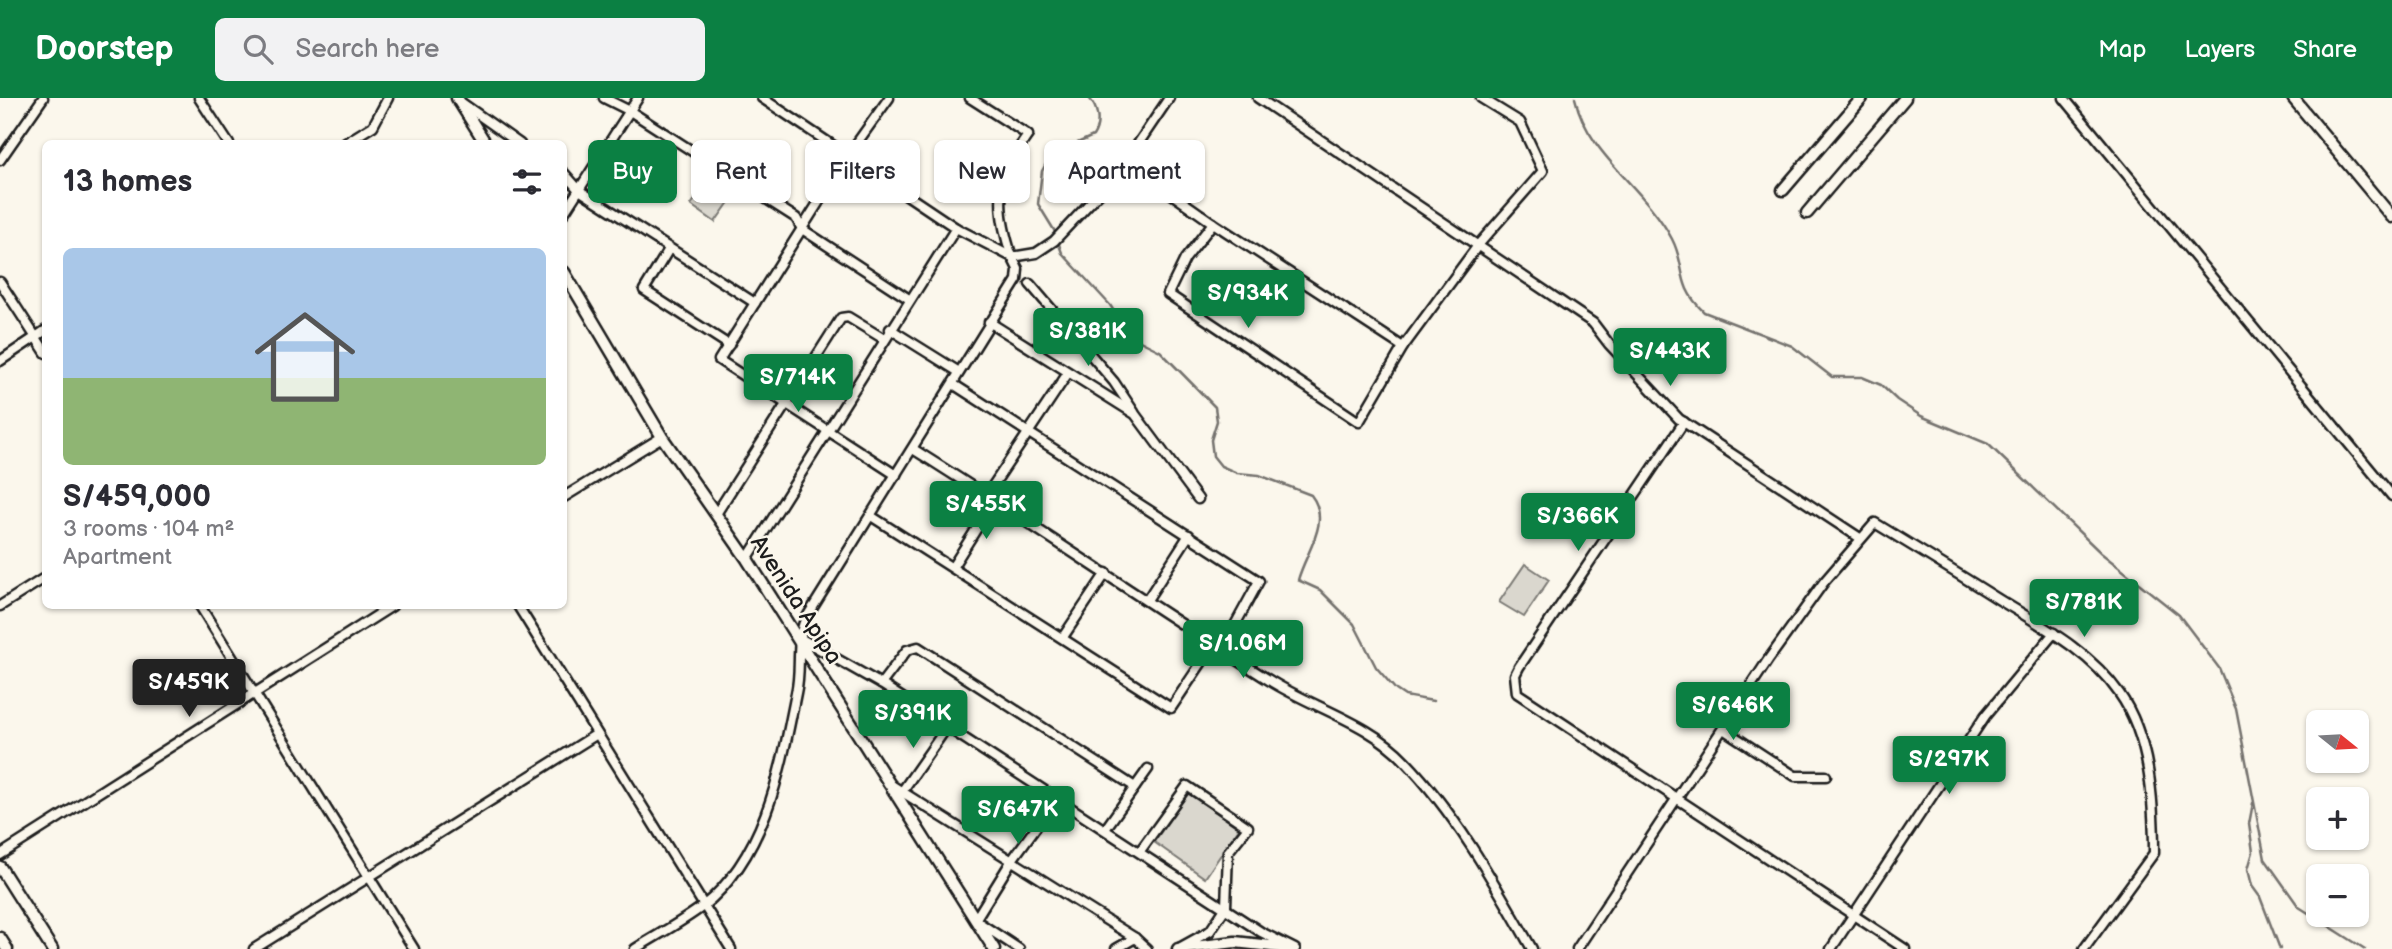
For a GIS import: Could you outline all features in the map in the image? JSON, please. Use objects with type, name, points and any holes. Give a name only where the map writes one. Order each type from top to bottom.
[{"type":"street","points":[[0,160],[43,98]]},
{"type":"street","points":[[199,98],[226,140]]},
{"type":"street","points":[[350,140],[373,126],[388,98]]},
{"type":"street","points":[[604,98],[630,111],[796,218],[802,229],[909,299]]},
{"type":"street","points":[[567,208],[638,98]]},
{"type":"street","points":[[762,98],[827,140]]},
{"type":"street","points":[[859,140],[889,98]]},
{"type":"street","points":[[635,949],[703,906],[746,859],[760,829],[788,733],[798,685],[798,637],[813,607],[1017,280],[1018,269],[1003,230],[1004,178],[1009,161],[1028,135],[970,98]]},
{"type":"street","points":[[1141,140],[1169,98]]},
{"type":"street","points":[[1258,98],[1593,323],[1609,344],[1684,422],[1860,538]]},
{"type":"street","points":[[1213,223],[1174,276],[1168,294],[1360,422],[1403,347],[1479,244],[1542,171],[1520,122],[1481,98]]},
{"type":"street","points":[[1783,190],[1862,98]]},
{"type":"street","points":[[1807,213],[1905,98]]},
{"type":"street","points":[[2064,98],[2392,496]]},
{"type":"street","points":[[2293,98],[2392,217]]},
{"type":"street","points":[[458,100],[483,140]]},
{"type":"street","points":[[458,100],[514,140]]},
{"type":"street","points":[[567,176],[579,190],[755,303]]},
{"type":"street","points":[[818,203],[719,360],[897,475]]},
{"type":"street","points":[[920,203],[956,228],[1012,257],[1036,253],[1054,241],[1089,203]]},
{"type":"street","points":[[1184,203],[1403,347]]},
{"type":"street","points":[[747,559],[956,228]]},
{"type":"street","points":[[669,249],[644,290],[729,345]]},
{"type":"street","name":"Avenida Apipa","points":[[567,277],[663,436],[798,637],[885,781],[994,949]]},
{"type":"street","points":[[0,282],[42,346]]},
{"type":"street","points":[[1030,284],[1114,382],[1198,499]]},
{"type":"street","points":[[716,514],[844,316],[884,339]]},
{"type":"street","points":[[989,322],[1135,414]]},
{"type":"street","points":[[890,330],[959,372]]},
{"type":"street","points":[[0,361],[42,332]]},
{"type":"street","points":[[953,566],[1027,431],[1068,373]]},
{"type":"street","points":[[871,516],[1171,708],[1214,644],[1235,625],[1259,581],[953,384]]},
{"type":"street","points":[[1684,422],[1519,667],[1514,685],[1517,693],[1679,797],[1905,949]]},
{"type":"street","points":[[567,495],[663,436]]},
{"type":"street","points":[[913,449],[1271,681],[1384,742],[1404,760],[1467,842],[1532,949]]},
{"type":"street","points":[[1577,949],[1824,582],[1875,523],[2054,633],[2103,673],[2120,694],[2133,718],[2142,750],[2154,825],[2154,853],[2084,949]]},
{"type":"street","points":[[1147,600],[1189,535]]},
{"type":"street","points":[[1063,638],[1106,573]]},
{"type":"street","points":[[0,606],[42,580]]},
{"type":"street","points":[[202,609],[414,949]]},
{"type":"street","points":[[0,855],[387,609]]},
{"type":"street","points":[[520,609],[731,949]]},
{"type":"street","points":[[1831,949],[1985,716],[2054,633]]},
{"type":"street","points":[[798,637],[881,684],[1292,948]]},
{"type":"street","points":[[881,684],[907,650],[918,647],[1135,787]]},
{"type":"street","points":[[903,790],[947,727]]},
{"type":"street","points":[[1723,729],[1795,776],[1826,776]]},
{"type":"street","points":[[254,949],[597,734]]},
{"type":"street","points":[[1106,828],[1148,769]]},
{"type":"street","points":[[885,781],[1135,937],[1147,949]]},
{"type":"street","points":[[1140,851],[1187,786],[1248,827],[1228,852],[1226,907],[1210,931],[1179,949]]},
{"type":"street","points":[[1019,949],[975,920],[1012,860],[1058,797]]},
{"type":"street","points":[[0,867],[52,949]]},
{"type":"street","points":[[1116,949],[1135,937]]},
{"type":"street","points":[[0,938],[7,949]]},
{"type":"street","points":[[1179,949],[1235,942],[1292,948]]},
{"type":"shaded area","points":[[692,203],[728,203],[715,222],[691,205]]},
{"type":"shaded area","points":[[1525,564],[1549,580],[1524,617],[1499,602]]},
{"type":"shaded area","points":[[1188,793],[1239,828],[1205,878],[1154,842]]},
{"type":"waterway","points":[[1089,98],[1095,106],[1097,116],[1093,136],[1051,155],[1042,171],[1038,204],[1054,230],[1062,253],[1110,305],[1124,327],[1136,339],[1160,351],[1215,407],[1217,421],[1211,440],[1213,456],[1221,466],[1237,473],[1259,475],[1311,495],[1317,505],[1318,526],[1298,580],[1320,590],[1354,624],[1376,667],[1396,690],[1405,696],[1433,701]]},
{"type":"waterway","points":[[1575,98],[1592,137],[1661,220],[1676,249],[1689,293],[1704,312],[1792,346],[1832,377],[1862,377],[1881,385],[1921,416],[1988,444],[2101,553],[2179,615],[2219,668],[2236,709],[2265,859],[2299,907],[2365,949]]},
{"type":"waterway","points":[[2253,803],[2249,824],[2253,852],[2248,869],[2252,886],[2260,897],[2280,949]]}]
